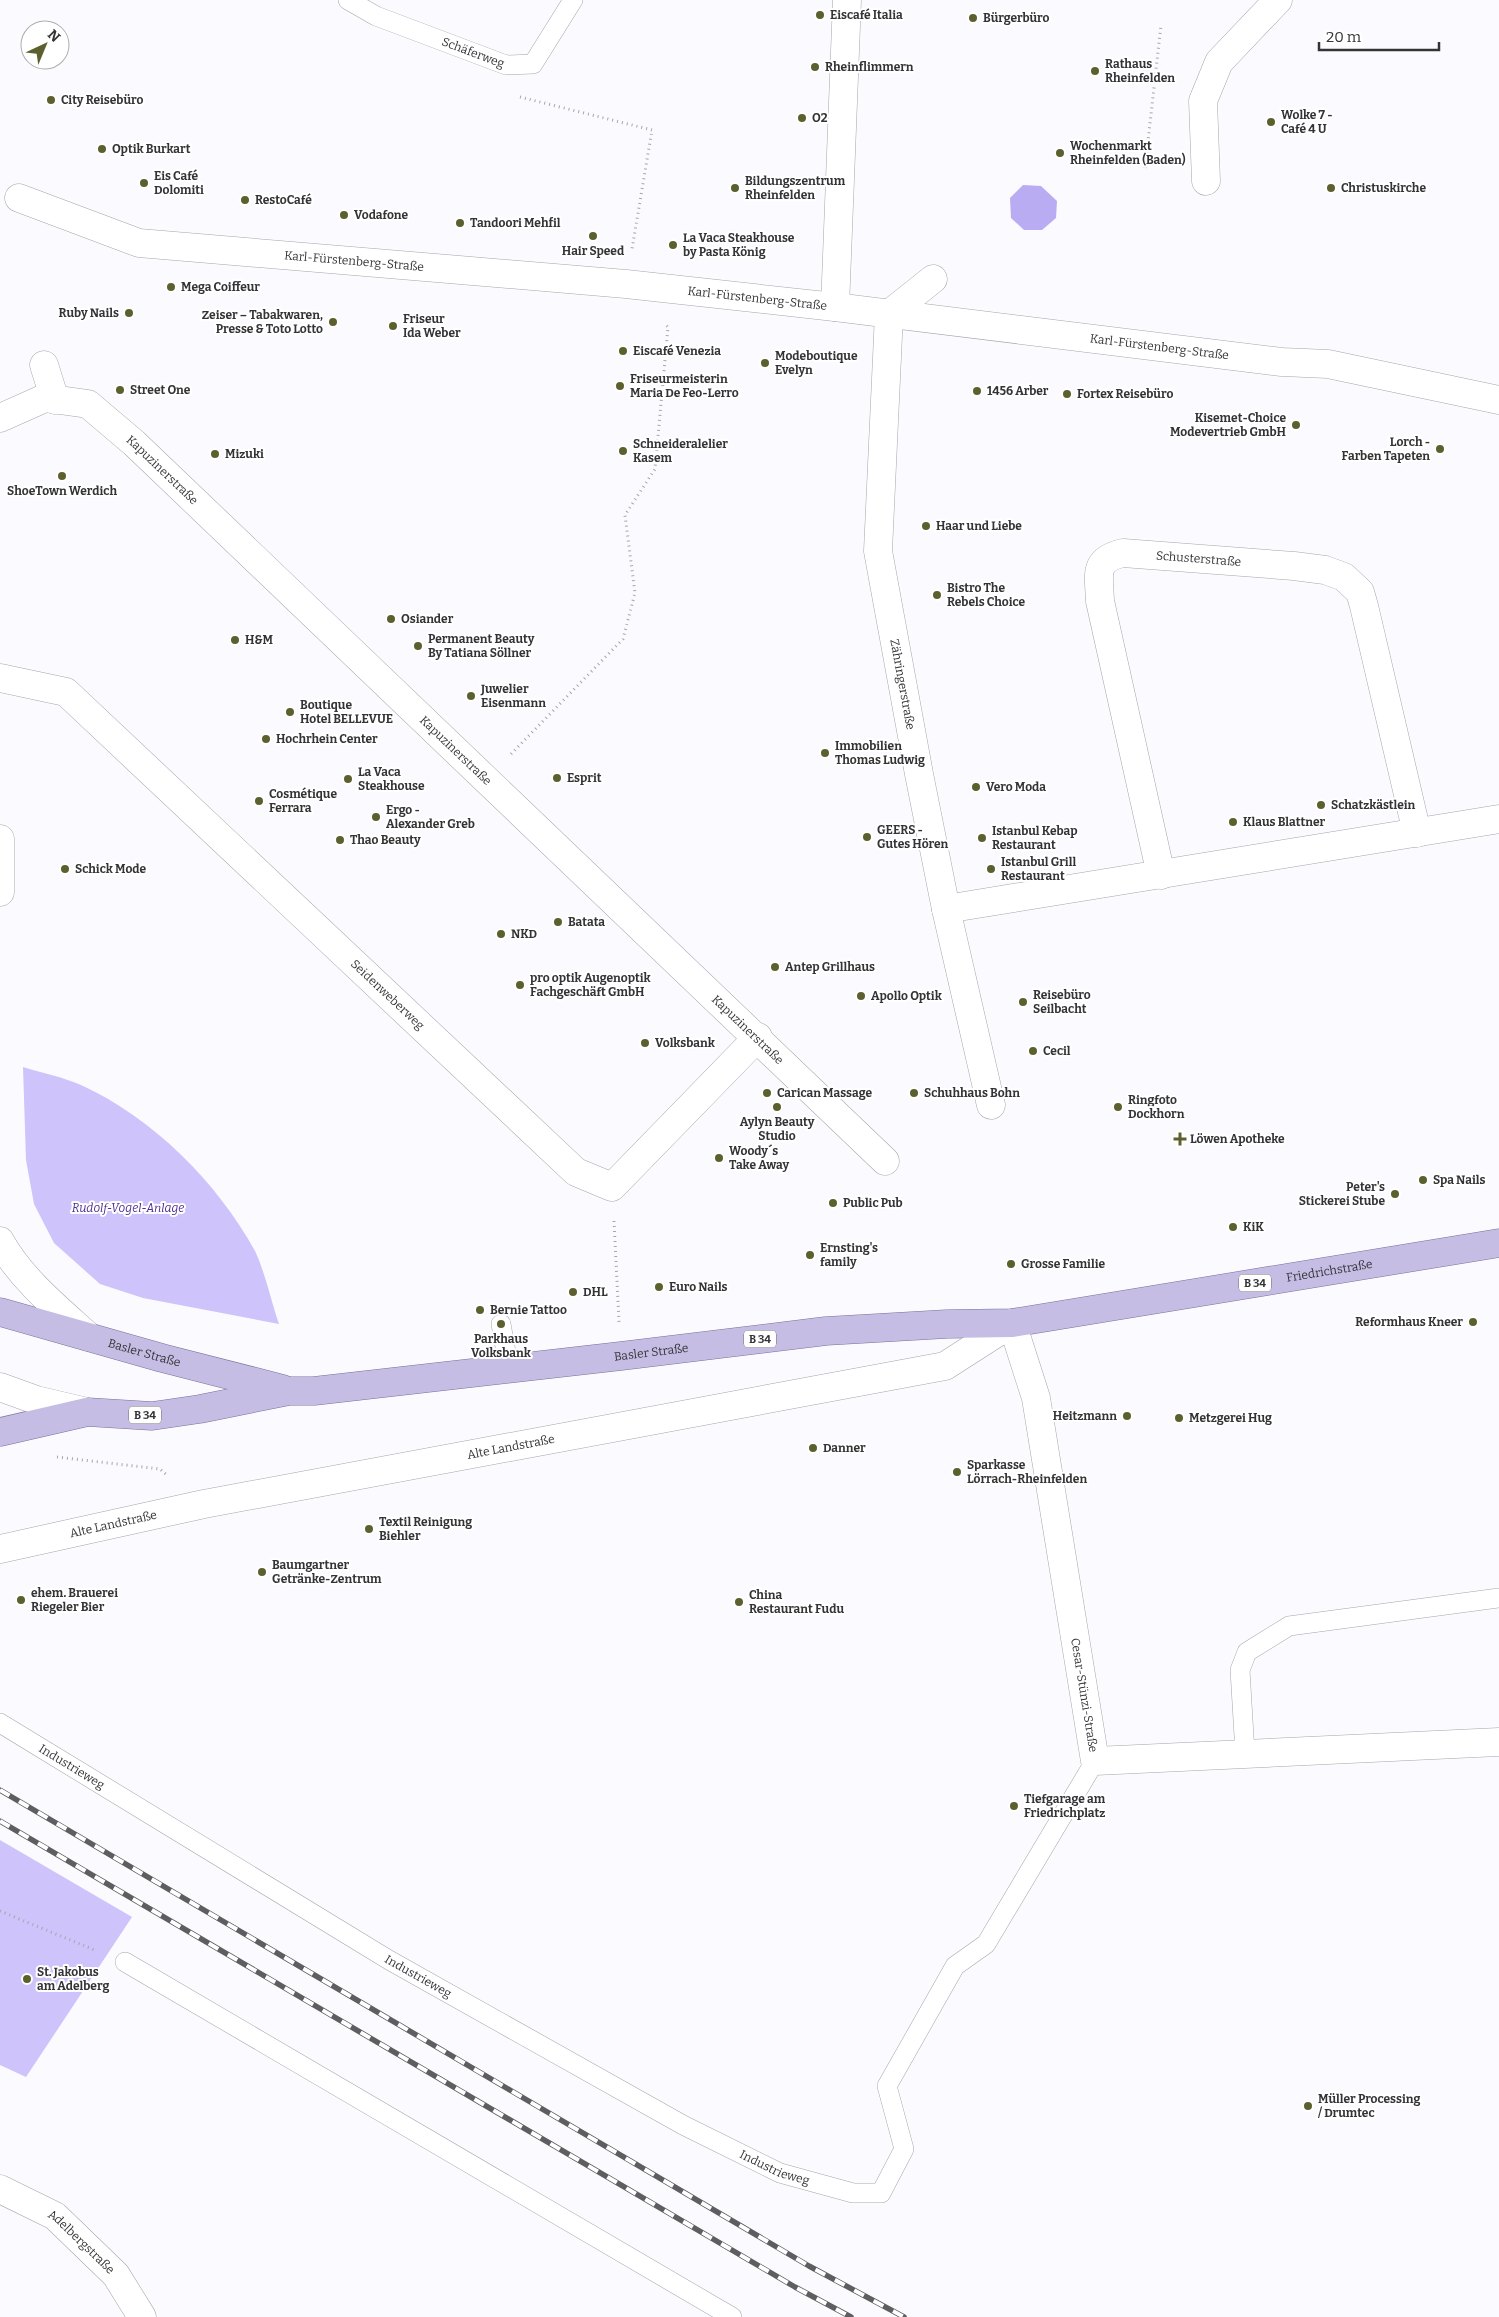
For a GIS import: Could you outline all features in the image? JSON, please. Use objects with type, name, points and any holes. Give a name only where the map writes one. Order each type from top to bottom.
[{"type":"main road","name":"Friedrichstraße","points":[[1012,1324],[1499,1243]]},
{"type":"main road","name":"Basler Straße","points":[[0,1312],[162,1358],[289,1391]]},
{"type":"main road","name":"Basler Straße","points":[[0,1432],[88,1412],[152,1416],[200,1409],[289,1391],[314,1391],[509,1369],[826,1330],[947,1324],[1012,1324]]},
{"type":"street","points":[[834,307],[847,0]]},
{"type":"street","points":[[1206,181],[1203,101],[1219,62],[1278,0]]},
{"type":"street","name":"Karl-Fürstenberg-Straße","points":[[19,198],[140,243],[626,284],[834,307],[1282,362],[1328,364],[1499,400]]},
{"type":"street","points":[[889,314],[933,279]]},
{"type":"street","name":"Zähringerstraße","points":[[889,314],[878,552],[918,774],[946,910],[991,1105]]},
{"type":"street","points":[[44,365],[55,400]]},
{"type":"street","name":"Kapuzinerstraße","points":[[1,423],[45,398],[88,404],[134,443],[758,1037],[885,1161]]},
{"type":"street","name":"Schusterstraße","points":[[1161,874],[1100,601],[1099,578],[1102,561],[1108,556],[1123,553],[1325,570],[1344,577],[1360,592],[1417,833]]},
{"type":"street","name":"Seidenweberweg","points":[[0,678],[66,692],[576,1172],[612,1187]]},
{"type":"street","points":[[946,910],[1499,819]]},
{"type":"street","points":[[0,839],[0,892]]},
{"type":"street","points":[[612,1187],[758,1037]]},
{"type":"street","points":[[0,1241],[8,1256],[42,1294],[89,1336]]},
{"type":"street","name":"Alte Landstraße","points":[[0,1549],[204,1504],[945,1366],[1012,1324]]},
{"type":"street","name":"Cesar-Stünzi-Straße","points":[[1012,1324],[1036,1398],[1094,1761],[1499,1742]]},
{"type":"street","name":"Basler Straße","points":[[0,1387],[36,1400],[88,1412]]},
{"type":"street","name":"Adelbergstraße","points":[[0,2189],[56,2216],[116,2275],[142,2317]]},
{"type":"lane","name":"Schäferweg","points":[[348,0],[376,16],[506,65],[533,64],[573,0]]},
{"type":"lane","points":[[501,1324],[509,1369]]},
{"type":"lane","points":[[1245,1753],[1240,1670],[1247,1652],[1289,1626],[1499,1598]]},
{"type":"lane","name":"Industrieweg","points":[[0,1723],[389,1960],[683,2125],[780,2173],[853,2193],[881,2193],[904,2149],[887,2086],[955,1966],[986,1944],[1094,1761]]},
{"type":"lane","points":[[125,1962],[732,2317]]},
{"type":"path","points":[[1145,168],[1161,25]]},
{"type":"path","points":[[486,779],[623,639],[636,593],[625,515],[655,469],[668,327],[626,284],[652,130],[506,93],[506,65]]},
{"type":"path","points":[[612,1187],[621,1356]]},
{"type":"path","points":[[56,1457],[160,1469],[204,1504]]},
{"type":"path","points":[[0,1911],[125,1962]]},
{"type":"green space","name":"Rudolf-Vogel-Anlage","points":[[23,1067],[74,1082],[107,1099],[133,1115],[181,1154],[222,1201],[255,1251],[279,1324],[143,1298],[100,1284],[54,1243],[34,1204],[26,1160]]},
{"type":"green space","points":[[0,1840],[132,1917],[26,2077],[0,2065]]},
{"type":"shaded area","points":[[1023,185],[1041,186],[1057,201],[1056,218],[1042,230],[1024,230],[1011,218],[1010,198]]},
{"type":"railway","points":[[0,1790],[809,2266],[904,2317]]},
{"type":"railway","points":[[0,1821],[795,2287],[851,2317]]},
{"type":"place","name":"Eiscafé Italia","points":[[820,15]]},
{"type":"place","name":"Bürgerbüro","points":[[973,18]]},
{"type":"place","name":"Rheinflimmern","points":[[815,67]]},
{"type":"place","name":"Rathaus Rheinfelden","points":[[1095,71]]},
{"type":"place","name":"City Reisebüro","points":[[51,100]]},
{"type":"place","name":"O2","points":[[802,118]]},
{"type":"place","name":"Wolke 7 - Café 4 U","points":[[1271,122]]},
{"type":"place","name":"Optik Burkart","points":[[102,149]]},
{"type":"place","name":"Wochenmarkt Rheinfelden (Baden)","points":[[1060,153]]},
{"type":"place","name":"Eis Café Dolomiti","points":[[144,183]]},
{"type":"place","name":"Bildungszentrum Rheinfelden","points":[[735,188]]},
{"type":"place","name":"Christuskirche","points":[[1331,188]]},
{"type":"place","name":"RestoCafé","points":[[245,200]]},
{"type":"place","name":"Vodafone","points":[[344,215]]},
{"type":"place","name":"Tandoori Mehfil","points":[[460,223]]},
{"type":"place","name":"Hair Speed","points":[[593,236]]},
{"type":"place","name":"La Vaca Steakhouse by Pasta König","points":[[673,245]]},
{"type":"place","name":"Mega Coiffeur","points":[[171,287]]},
{"type":"place","name":"Ruby Nails","points":[[129,313]]},
{"type":"place","name":"Zeiser – Tabakwaren, Presse & Toto Lotto","points":[[333,322]]},
{"type":"place","name":"Friseur Ida Weber","points":[[393,326]]},
{"type":"place","name":"Eiscafé Venezia","points":[[623,351]]},
{"type":"place","name":"Modeboutique Evelyn","points":[[765,363]]},
{"type":"place","name":"Friseurmeisterin Maria De Feo-Lerro","points":[[620,386]]},
{"type":"place","name":"Street One","points":[[120,390]]},
{"type":"place","name":"1456 Arber","points":[[977,391]]},
{"type":"place","name":"Fortex Reisebüro","points":[[1067,394]]},
{"type":"place","name":"Kisemet-Choice Modevertrieb GmbH","points":[[1296,425]]},
{"type":"place","name":"Lorch - Farben Tapeten","points":[[1440,449]]},
{"type":"place","name":"Schneideralelier Kasem","points":[[623,451]]},
{"type":"place","name":"Mizuki","points":[[215,454]]},
{"type":"place","name":"ShoeTown Werdich","points":[[62,476]]},
{"type":"place","name":"Haar und Liebe","points":[[926,526]]},
{"type":"place","name":"Bistro The Rebels Choice","points":[[937,595]]},
{"type":"place","name":"Osiander","points":[[391,619]]},
{"type":"place","name":"H&M","points":[[235,640]]},
{"type":"place","name":"Permanent Beauty By Tatiana Söllner","points":[[418,646]]},
{"type":"place","name":"Juwelier Eisenmann","points":[[471,696]]},
{"type":"place","name":"Boutique Hotel BELLEVUE","points":[[290,712]]},
{"type":"place","name":"Hochrhein Center","points":[[266,739]]},
{"type":"place","name":"Immobilien Thomas Ludwig","points":[[825,753]]},
{"type":"place","name":"Esprit","points":[[557,778]]},
{"type":"place","name":"La Vaca Steakhouse","points":[[348,779]]},
{"type":"place","name":"Vero Moda","points":[[976,787]]},
{"type":"place","name":"Cosmétique Ferrara","points":[[259,801]]},
{"type":"place","name":"Schatzkästlein","points":[[1321,805]]},
{"type":"place","name":"Ergo - Alexander Greb","points":[[376,817]]},
{"type":"place","name":"Klaus Blattner","points":[[1233,822]]},
{"type":"place","name":"GEERS - Gutes Hören","points":[[867,837]]},
{"type":"place","name":"Istanbul Kebap Restaurant","points":[[982,838]]},
{"type":"place","name":"Thao Beauty","points":[[340,840]]},
{"type":"place","name":"Schick Mode","points":[[65,869]]},
{"type":"place","name":"Istanbul Grill Restaurant","points":[[991,869]]},
{"type":"place","name":"Batata","points":[[558,922]]},
{"type":"place","name":"NKD","points":[[501,934]]},
{"type":"place","name":"Antep Grillhaus","points":[[775,967]]},
{"type":"place","name":"pro optik Augenoptik Fachgeschäft GmbH","points":[[520,985]]},
{"type":"place","name":"Apollo Optik","points":[[861,996]]},
{"type":"place","name":"Reisebüro Seilbacht","points":[[1023,1002]]},
{"type":"place","name":"Volksbank","points":[[645,1043]]},
{"type":"place","name":"Cecil","points":[[1033,1051]]},
{"type":"place","name":"Carican Massage","points":[[767,1093]]},
{"type":"place","name":"Schuhhaus Bohn","points":[[914,1093]]},
{"type":"place","name":"Aylyn Beauty Studio","points":[[777,1107]]},
{"type":"place","name":"Ringfoto Dockhorn","points":[[1118,1107]]},
{"type":"place","name":"Löwen Apotheke","points":[[1180,1139]]},
{"type":"place","name":"Woody´s Take Away","points":[[719,1158]]},
{"type":"place","name":"Spa Nails","points":[[1423,1180]]},
{"type":"place","name":"Peter's Stickerei Stube","points":[[1395,1194]]},
{"type":"place","name":"Public Pub","points":[[833,1203]]},
{"type":"place","name":"KiK","points":[[1233,1227]]},
{"type":"place","name":"Ernsting's family","points":[[810,1255]]},
{"type":"place","name":"Grosse Familie","points":[[1011,1264]]},
{"type":"place","name":"Euro Nails","points":[[659,1287]]},
{"type":"place","name":"DHL","points":[[573,1292]]},
{"type":"place","name":"Bernie Tattoo","points":[[480,1310]]},
{"type":"place","name":"Reformhaus Kneer","points":[[1473,1322]]},
{"type":"place","name":"Parkhaus Volksbank","points":[[501,1324]]},
{"type":"place","name":"Heitzmann","points":[[1127,1416]]},
{"type":"place","name":"Metzgerei Hug","points":[[1179,1418]]},
{"type":"place","name":"Danner","points":[[813,1448]]},
{"type":"place","name":"Sparkasse Lörrach-Rheinfelden","points":[[957,1472]]},
{"type":"place","name":"Textil Reinigung Biehler","points":[[369,1529]]},
{"type":"place","name":"Baumgartner Getränke-Zentrum","points":[[262,1572]]},
{"type":"place","name":"ehem. Brauerei Riegeler Bier","points":[[21,1600]]},
{"type":"place","name":"China Restaurant Fudu","points":[[739,1602]]},
{"type":"place","name":"Tiefgarage am Friedrichplatz","points":[[1014,1806]]},
{"type":"place","name":"St. Jakobus am Adelberg","points":[[27,1979]]},
{"type":"place","name":"Müller Processing / Drumtec","points":[[1308,2106]]}]
